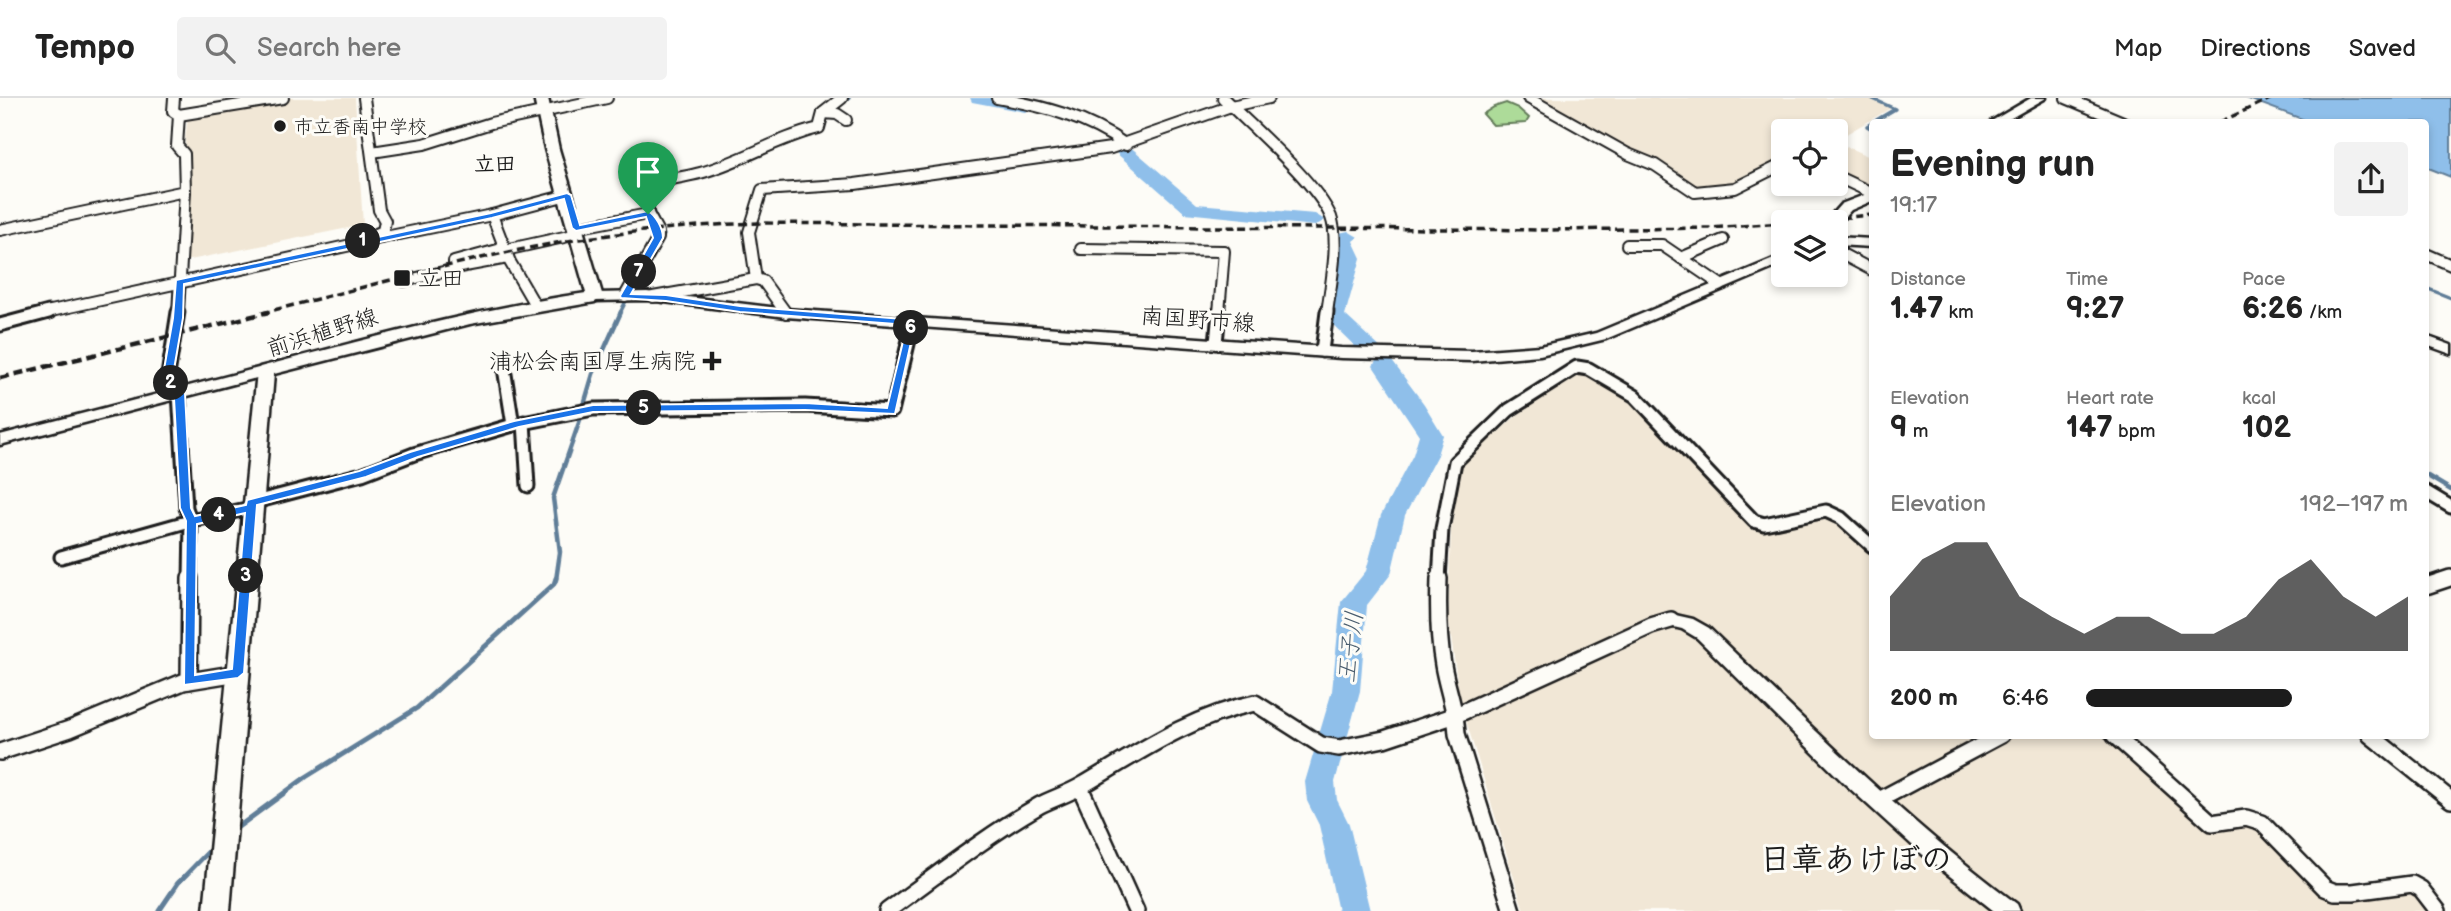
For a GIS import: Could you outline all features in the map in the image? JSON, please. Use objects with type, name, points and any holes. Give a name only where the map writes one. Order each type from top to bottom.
[{"type":"main road","points":[[2002,119],[2040,98]]},
{"type":"main road","points":[[542,105],[594,297]]},
{"type":"main road","points":[[1843,210],[1869,196]]},
{"type":"main road","name":"南国野市線","points":[[594,297],[653,297],[786,313],[913,323],[1404,356],[1542,349],[1600,337],[1771,263]]},
{"type":"main road","name":"前浜植野線","points":[[217,911],[229,800],[251,506],[266,372],[535,304],[594,297]]},
{"type":"main road","points":[[0,440],[266,372]]},
{"type":"street","points":[[174,98],[173,111],[179,115],[283,98]]},
{"type":"street","points":[[363,98],[379,210],[385,227],[377,235],[364,241]]},
{"type":"street","points":[[372,152],[449,138],[542,105],[607,98]]},
{"type":"street","points":[[625,296],[658,238],[658,232],[648,214],[648,188],[654,183],[701,173],[794,134],[814,131],[818,128],[823,113],[842,98]]},
{"type":"street","points":[[997,98],[1044,108],[1108,131],[1126,145]]},
{"type":"street","points":[[756,279],[749,232],[762,190],[855,184],[1126,145],[1227,102],[1269,98]]},
{"type":"street","points":[[1528,98],[1628,154],[1641,157],[1660,167],[1695,192],[1735,188],[1771,170]]},
{"type":"street","points":[[2066,98],[2116,119]]},
{"type":"street","points":[[1227,102],[1317,195],[1331,219],[1334,239],[1322,351]]},
{"type":"street","points":[[823,113],[837,114],[846,120]]},
{"type":"street","points":[[179,115],[177,146],[184,154],[185,191],[178,318],[168,375],[177,394],[186,508],[191,521],[189,681]]},
{"type":"street","points":[[1848,182],[1869,193]]},
{"type":"street","points":[[0,230],[185,191]]},
{"type":"street","points":[[0,325],[80,303],[123,296],[492,215],[567,195]]},
{"type":"street","points":[[404,281],[456,269],[578,231],[648,214]]},
{"type":"street","points":[[492,215],[506,252],[535,304]]},
{"type":"street","points":[[1681,258],[1723,240]]},
{"type":"street","points":[[1848,242],[1869,243]]},
{"type":"street","points":[[1627,245],[1662,245],[1721,285]]},
{"type":"street","points":[[1081,250],[1224,251],[1216,343]]},
{"type":"street","points":[[2429,255],[2451,265]]},
{"type":"street","points":[[1848,257],[1869,268]]},
{"type":"street","points":[[653,297],[756,279],[763,281],[786,313]]},
{"type":"street","points":[[61,557],[362,474],[414,454],[518,424],[593,408],[805,407],[892,411],[913,323]]},
{"type":"street","points":[[2429,341],[2451,350]]},
{"type":"street","points":[[1512,911],[1457,734],[1456,715],[1443,665],[1438,602],[1442,530],[1455,462],[1510,410],[1577,367],[1589,369],[1635,396],[1754,520],[1764,524],[1826,511],[1841,517],[1869,544]]},
{"type":"street","points":[[505,368],[528,486]]},
{"type":"street","points":[[2429,494],[2451,507]]},
{"type":"street","points":[[2429,585],[2451,578]]},
{"type":"street","points":[[887,911],[1041,804],[1080,788],[1170,733],[1245,704],[1255,703],[1321,745],[1339,748],[1384,739],[1456,715],[1651,626],[1671,620],[1688,624],[1703,633],[1877,801],[1976,887],[2010,911]]},
{"type":"street","points":[[0,752],[70,729],[136,699],[189,681],[238,673]]},
{"type":"street","points":[[1877,801],[1993,739]]},
{"type":"street","points":[[2118,739],[2212,823],[2250,818],[2263,824],[2280,839],[2321,886],[2334,892],[2412,884],[2421,889],[2438,911]]},
{"type":"street","points":[[2375,739],[2451,800]]},
{"type":"street","points":[[1080,788],[1136,911]]},
{"type":"shaded area","points":[[291,98],[355,98],[363,225],[185,261],[190,189],[185,140],[188,116]]},
{"type":"shaded area","points":[[1534,98],[1868,98],[1891,108],[1848,133],[1848,119],[1771,119],[1771,165],[1728,185],[1695,188]]},
{"type":"shaded area","points":[[1848,147],[1869,157],[1869,189],[1848,179]]},
{"type":"shaded area","points":[[1585,374],[1629,397],[1761,530],[1828,517],[1837,521],[1869,548],[1869,739],[2107,739],[2210,828],[2250,826],[2272,835],[2320,894],[2417,895],[2429,911],[1524,911],[1460,701],[1448,616],[1451,530],[1460,465],[1521,412],[1572,378]]},
{"type":"green space","points":[[1506,103],[1518,108],[1529,118],[1526,123],[1493,125],[1483,114]]},
{"type":"water","points":[[2246,98],[2451,98],[2451,177],[2429,168],[2429,119],[2302,119]]},
{"type":"waterway","points":[[822,130],[828,114],[849,98]]},
{"type":"waterway","name":"王子川","points":[[978,98],[1025,107]]},
{"type":"waterway","points":[[1871,98],[1895,109],[1878,119]]},
{"type":"waterway","points":[[1869,125],[1869,127]]},
{"type":"waterway","name":"王子川","points":[[1121,148],[1192,209],[1315,220]]},
{"type":"waterway","points":[[653,257],[664,235],[653,211],[656,187]]},
{"type":"waterway","name":"王子川","points":[[1348,237],[1342,238],[1351,258],[1334,310],[1335,317],[1373,351]]},
{"type":"waterway","points":[[2429,289],[2451,298]]},
{"type":"waterway","points":[[620,313],[626,301]]},
{"type":"waterway","points":[[583,408],[593,374],[621,312]]},
{"type":"waterway","name":"王子川","points":[[1354,911],[1334,824],[1322,801],[1320,782],[1346,691],[1354,602],[1378,574],[1393,515],[1425,455],[1431,435],[1416,409],[1384,366]]},
{"type":"waterway","points":[[556,580],[560,552],[553,498],[582,414]]},
{"type":"waterway","points":[[2429,477],[2451,490]]},
{"type":"waterway","points":[[234,830],[306,777],[417,708],[554,584],[556,578]]},
{"type":"waterway","points":[[159,911],[178,883],[213,847]]},
{"type":"railway","points":[[2226,119],[2272,98]]},
{"type":"railway","points":[[1848,217],[1869,215]]},
{"type":"railway","points":[[262,313],[529,248],[615,234],[711,225],[759,223],[1547,230],[1710,228],[1771,224]]},
{"type":"railway","points":[[0,378],[269,312]]},
{"type":"place","name":"市立香南中学校","points":[[280,126]]},
{"type":"place","name":"立田","points":[[402,278]]},
{"type":"place","name":"浦松会南国厚生病院","points":[[712,361]]},
{"type":"district","name":"立田","points":[[495,164]]},
{"type":"district","name":"日章あけぼの","points":[[1856,859]]},
{"type":"route","points":[[648,214],[576,228],[567,195],[492,215],[180,282],[178,318],[168,375],[174,395],[179,393],[186,508],[191,521],[251,508],[238,673],[189,681],[191,521],[251,508],[251,503],[362,474],[414,454],[518,423],[593,408],[715,406],[892,411],[913,323],[740,309],[666,298],[625,296],[658,238],[658,232],[648,214]]}]
